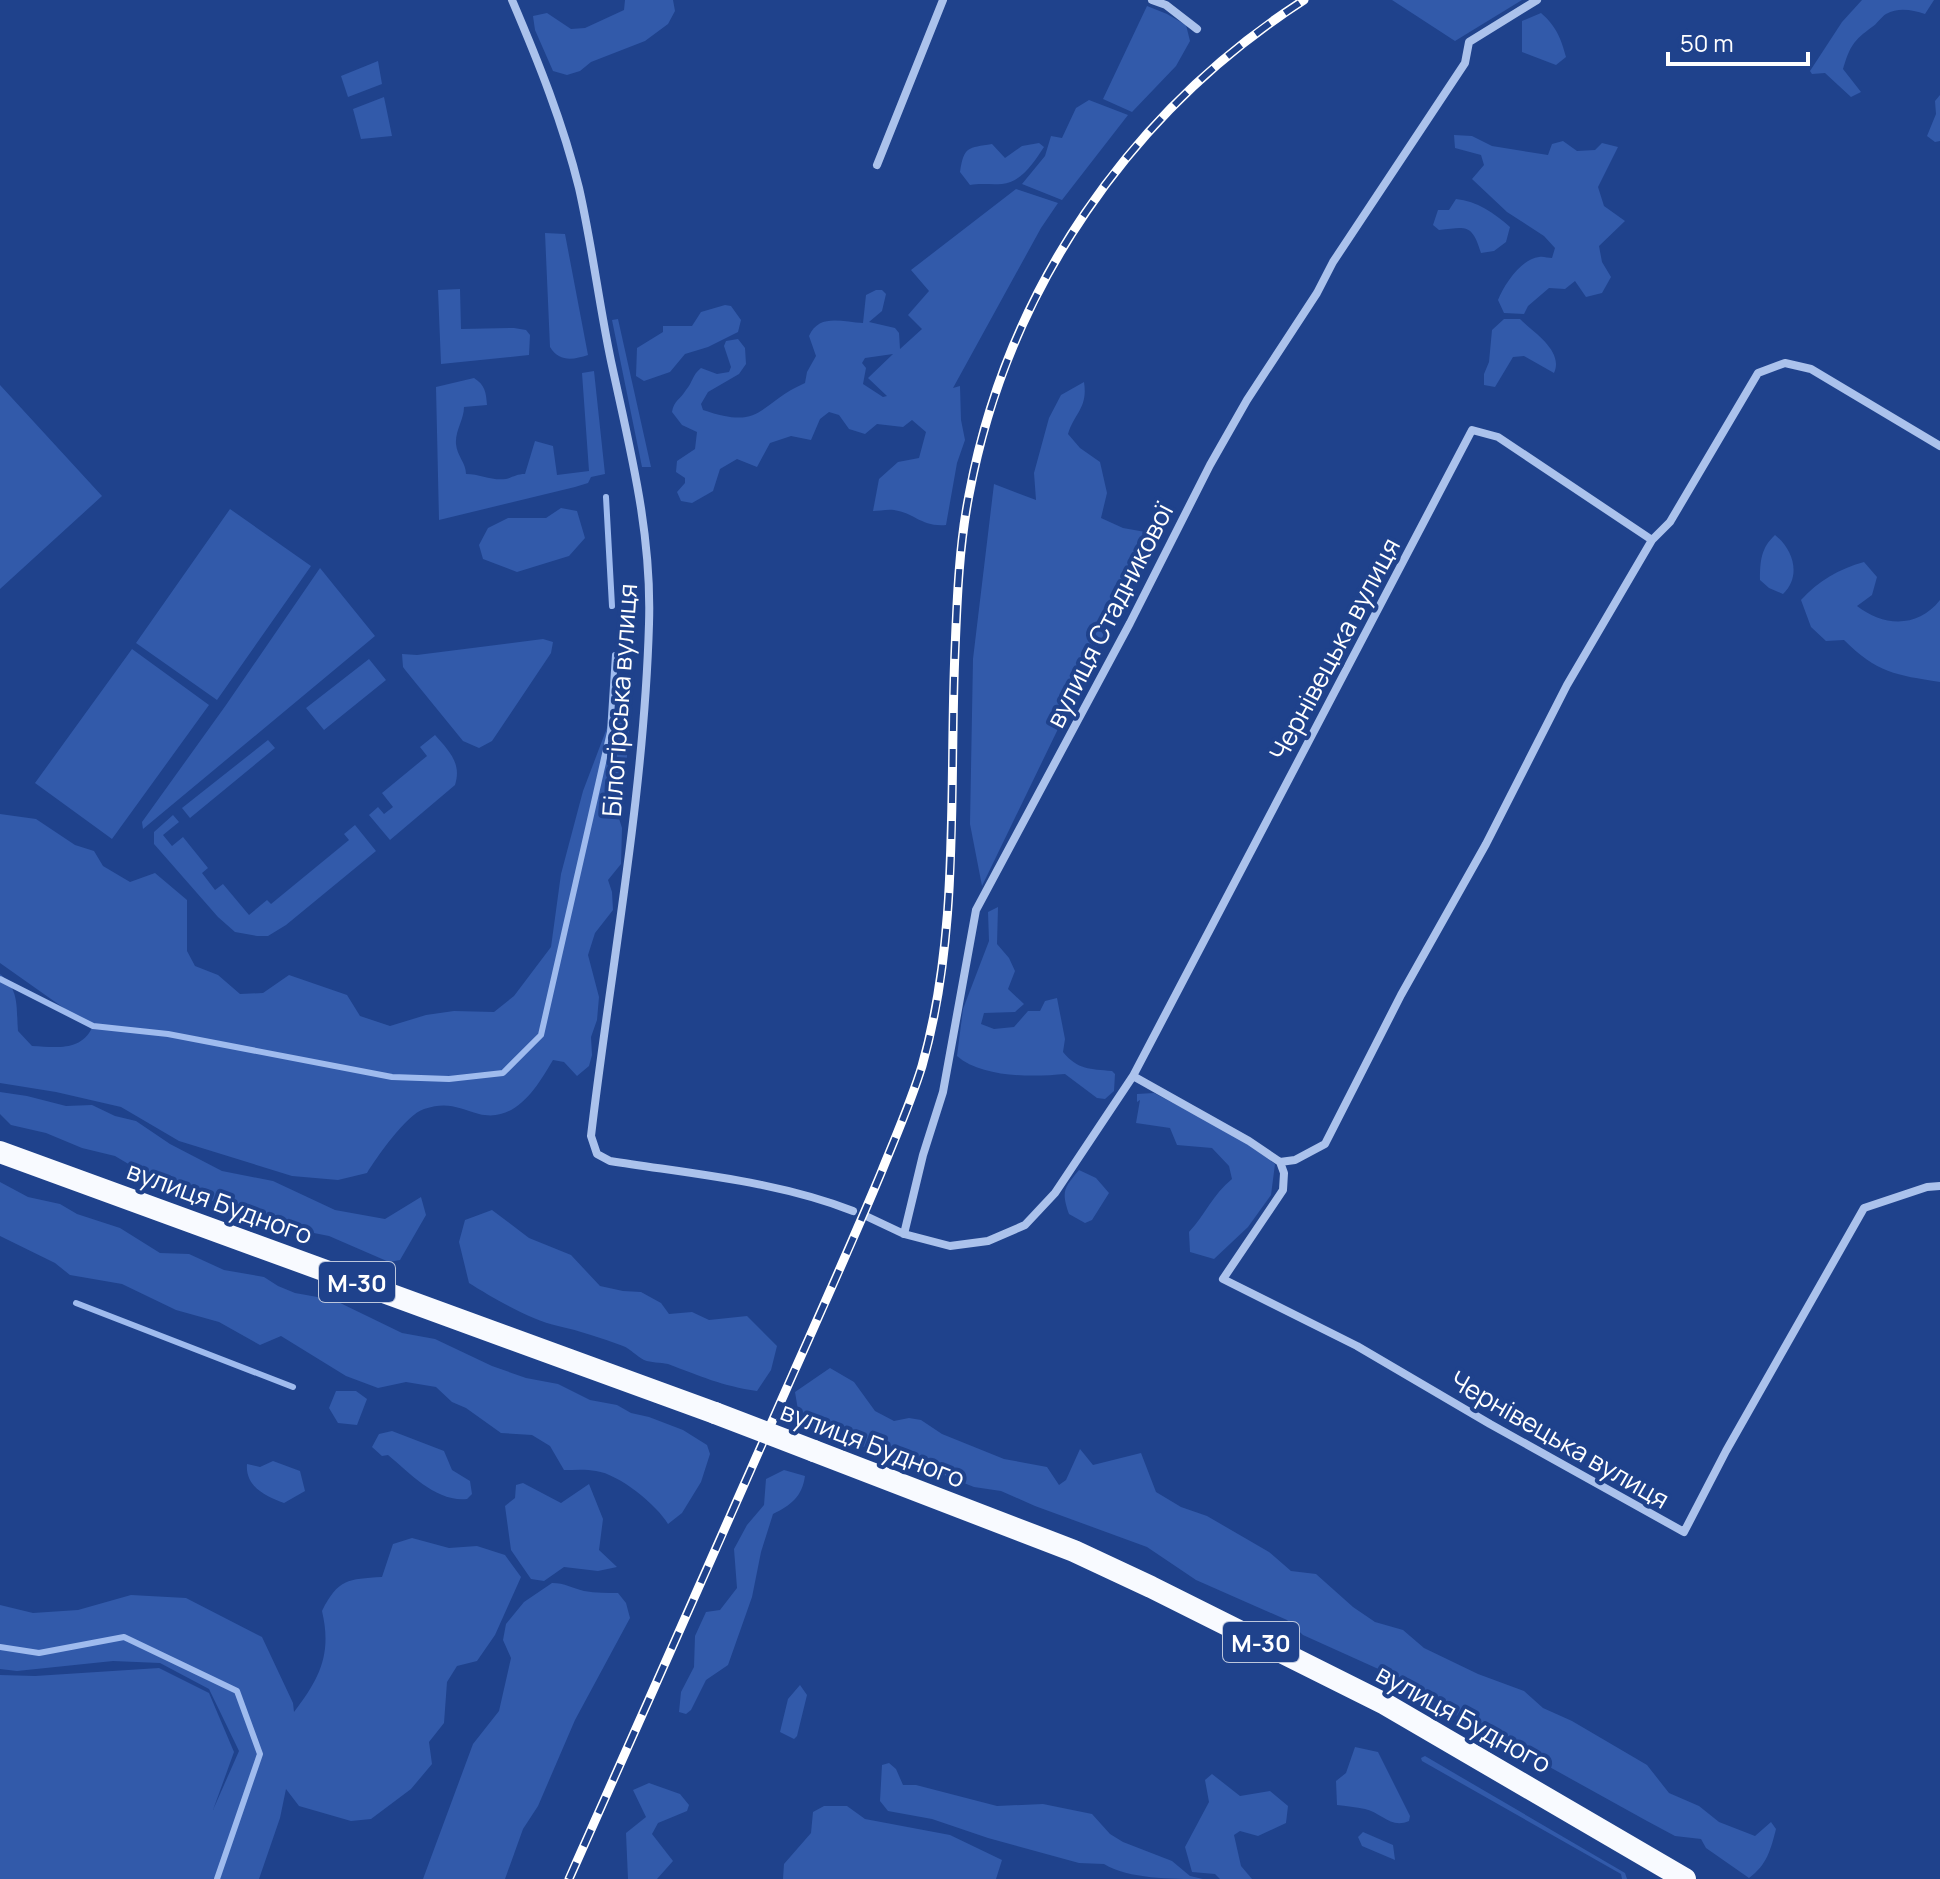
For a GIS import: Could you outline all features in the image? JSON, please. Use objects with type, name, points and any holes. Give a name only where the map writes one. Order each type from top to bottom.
[{"type":"highway","name":"вулиця Будного","points":[[0,1152],[715,1413],[1074,1551],[1385,1704],[1675,1876]]},
{"type":"street","name":"Білогірська вулиця","points":[[512,0],[545,77],[578,188],[637,474],[647,540],[649,623],[640,748],[591,1136],[597,1154],[610,1161],[766,1186],[818,1198],[853,1211]]},
{"type":"street","points":[[877,165],[943,0]]},
{"type":"street","points":[[1152,0],[1166,5],[1197,29]]},
{"type":"street","name":"вулиця Стадникової","points":[[904,1234],[923,1155],[943,1092],[976,910],[1130,623],[1210,465],[1333,262],[1465,63],[1469,42],[1537,0]]},
{"type":"street","points":[[1133,1076],[1249,1141],[1280,1162],[1295,1160],[1325,1144],[1401,995],[1486,844],[1567,685],[1652,540],[1670,522],[1758,373],[1785,363],[1811,369],[1940,446]]},
{"type":"street","name":"Чернівецька вулиця","points":[[868,1217],[904,1234],[950,1246],[988,1241],[1025,1225],[1055,1193],[1133,1076],[1472,430],[1498,437],[1652,540]]},
{"type":"street","name":"Чернівецька вулиця","points":[[1280,1162],[1284,1173],[1283,1190],[1223,1279],[1357,1346],[1684,1532],[1726,1451],[1864,1208],[1927,1187],[1940,1186]]},
{"type":"shaded area","points":[[625,0],[673,0],[675,11],[668,24],[645,41],[591,62],[580,71],[567,75],[553,71],[535,30],[533,16],[547,13],[571,29],[585,28],[624,10]]},
{"type":"shaded area","points":[[1392,0],[1522,0],[1455,41]]},
{"type":"shaded area","points":[[1862,0],[1934,0],[1925,14],[1901,10],[1886,14],[1856,40],[1843,69],[1861,92],[1851,97],[1825,73],[1812,74],[1810,71],[1842,22]]},
{"type":"shaded area","points":[[1147,6],[1186,25],[1190,41],[1176,66],[1132,112],[1103,99]]},
{"type":"shaded area","points":[[1541,13],[1554,28],[1564,50],[1566,57],[1556,65],[1522,52],[1522,21]]},
{"type":"shaded area","points":[[378,61],[382,84],[348,97],[341,76]]},
{"type":"shaded area","points":[[1940,95],[1940,141],[1935,142],[1927,136],[1936,114],[1935,101]]},
{"type":"shaded area","points":[[384,97],[392,136],[361,139],[353,109]]},
{"type":"shaded area","points":[[1089,100],[1128,115],[1062,200],[1022,184],[1045,156],[1051,136],[1062,138],[1076,108]]},
{"type":"shaded area","points":[[1454,135],[1472,136],[1492,146],[1548,155],[1552,144],[1563,141],[1577,151],[1595,150],[1602,143],[1618,147],[1598,187],[1604,206],[1625,221],[1599,246],[1602,262],[1611,277],[1602,293],[1586,297],[1575,281],[1565,289],[1549,288],[1528,306],[1524,314],[1504,313],[1498,300],[1514,274],[1532,259],[1552,258],[1555,248],[1544,236],[1507,212],[1472,179],[1484,165],[1481,155],[1455,148]]},
{"type":"shaded area","points":[[1039,143],[1044,147],[1032,165],[1009,182],[970,185],[960,172],[963,157],[972,148],[992,144],[1005,158],[1022,146]]},
{"type":"shaded area","points":[[1016,189],[1058,203],[1041,228],[953,388],[960,386],[965,440],[957,463],[946,525],[930,524],[894,510],[873,511],[879,479],[898,462],[919,458],[926,432],[912,420],[903,427],[877,424],[865,434],[849,429],[839,415],[829,412],[820,419],[811,440],[791,436],[770,443],[757,467],[737,459],[720,469],[713,491],[692,503],[681,501],[677,492],[685,483],[685,478],[676,472],[677,461],[695,449],[697,432],[682,425],[672,412],[673,408],[701,368],[717,374],[729,372],[731,367],[724,346],[726,341],[738,339],[745,348],[746,364],[739,374],[708,392],[701,404],[703,410],[723,416],[749,416],[805,383],[816,356],[809,336],[813,329],[832,320],[863,323],[866,295],[876,290],[886,294],[882,311],[869,322],[895,328],[899,333],[900,349],[922,329],[908,315],[929,291],[911,270]],"holes":[[[893,354],[868,378],[887,396],[883,397],[863,384],[866,368],[862,363],[865,358]]]},
{"type":"shaded area","points":[[1456,199],[1485,208],[1510,227],[1506,242],[1494,251],[1481,253],[1474,236],[1467,229],[1439,230],[1433,225],[1438,210],[1449,210]]},
{"type":"shaded area","points":[[545,233],[565,234],[588,355],[567,358],[550,347]]},
{"type":"shaded area","points":[[460,289],[461,329],[526,330],[530,335],[529,355],[441,364],[438,290]]},
{"type":"shaded area","points":[[731,306],[741,320],[738,332],[685,354],[670,372],[644,381],[636,376],[637,348],[663,332],[663,326],[692,326],[701,312]]},
{"type":"shaded area","points":[[618,319],[651,467],[642,467],[612,320]]},
{"type":"shaded area","points":[[1504,319],[1520,319],[1546,343],[1555,357],[1554,373],[1524,356],[1513,357],[1495,387],[1484,385],[1492,330]]},
{"type":"shaded area","points":[[594,371],[605,474],[591,477],[588,483],[575,487],[439,520],[436,387],[474,378],[484,389],[487,405],[464,407],[457,434],[456,444],[466,474],[506,479],[525,474],[535,441],[553,446],[557,475],[589,471],[582,373]]},
{"type":"shaded area","points":[[1084,382],[1083,404],[1068,434],[1080,448],[1100,462],[1107,493],[1101,518],[1123,528],[1151,533],[1143,564],[1131,578],[982,886],[970,824],[973,659],[994,484],[1036,500],[1034,473],[1049,418],[1061,395]]},
{"type":"shaded area","points":[[0,385],[102,496],[0,589]]},
{"type":"shaded area","points":[[561,508],[577,511],[585,538],[569,556],[517,572],[483,559],[479,545],[488,528],[508,518],[546,518]]},
{"type":"shaded area","points":[[230,509],[311,566],[217,700],[136,643]]},
{"type":"shaded area","points":[[1775,535],[1787,548],[1793,563],[1792,579],[1783,594],[1760,580],[1762,555]]},
{"type":"shaded area","points":[[1864,562],[1877,577],[1872,595],[1857,606],[1867,613],[1889,621],[1911,620],[1922,616],[1940,600],[1940,682],[1888,671],[1867,660],[1844,640],[1826,641],[1811,627],[1801,600],[1830,576]]},
{"type":"shaded area","points":[[320,568],[375,636],[143,829],[142,822]]},
{"type":"shaded area","points":[[543,639],[553,642],[551,653],[492,741],[479,748],[463,741],[403,667],[402,654],[417,655]]},
{"type":"shaded area","points":[[132,649],[209,705],[112,839],[35,783]]},
{"type":"shaded area","points":[[369,659],[386,680],[324,730],[306,708]]},
{"type":"shaded area","points":[[630,710],[626,770],[611,793],[622,828],[621,864],[608,880],[613,910],[595,933],[588,955],[599,997],[597,1020],[591,1037],[589,1066],[577,1076],[564,1062],[553,1060],[524,1100],[504,1113],[479,1114],[446,1105],[424,1109],[401,1127],[367,1173],[338,1180],[292,1176],[179,1141],[121,1107],[0,1083],[0,974],[14,993],[18,1031],[32,1046],[74,1045],[92,1028],[0,963],[0,814],[36,819],[75,845],[94,851],[103,866],[130,882],[155,873],[187,900],[187,951],[195,966],[218,975],[240,994],[263,993],[289,975],[347,995],[360,1016],[390,1026],[426,1015],[454,1011],[494,1012],[514,996],[551,947],[561,874],[583,791],[613,712]]},
{"type":"shaded area","points":[[435,735],[455,764],[455,785],[390,840],[369,815],[378,807],[384,814],[393,807],[382,793],[427,756],[420,747]]},
{"type":"shaded area","points":[[268,740],[275,748],[190,818],[182,808]]},
{"type":"shaded area","points":[[173,815],[179,822],[163,835],[172,846],[183,837],[208,868],[202,873],[215,890],[223,884],[249,915],[267,900],[271,904],[349,840],[344,834],[355,825],[376,851],[286,925],[268,936],[257,936],[235,932],[218,917],[154,844],[154,832]]},
{"type":"shaded area","points":[[998,907],[997,944],[1015,971],[1008,989],[1024,1004],[1015,1012],[984,1013],[981,1024],[994,1029],[1014,1027],[1028,1011],[1040,1011],[1045,1001],[1057,998],[1065,1039],[1063,1052],[1079,1065],[1115,1074],[1114,1091],[1105,1099],[1097,1098],[1065,1074],[1038,1076],[994,1072],[980,1069],[957,1056],[963,1009],[989,941],[988,912]]},
{"type":"shaded area","points":[[0,1092],[66,1106],[92,1105],[115,1116],[136,1121],[170,1144],[222,1171],[273,1181],[335,1210],[385,1219],[421,1197],[426,1215],[400,1260],[389,1262],[329,1236],[240,1212],[142,1172],[115,1156],[11,1125],[0,1114]]},
{"type":"shaded area","points":[[1154,1093],[1238,1137],[1275,1164],[1271,1195],[1248,1227],[1214,1259],[1190,1252],[1189,1232],[1232,1179],[1229,1166],[1212,1148],[1177,1145],[1170,1128],[1136,1123],[1140,1100],[1137,1102],[1137,1094]]},
{"type":"shaded area","points":[[1079,1170],[1096,1178],[1109,1193],[1092,1220],[1085,1223],[1069,1214],[1065,1200],[1067,1186]]},
{"type":"shaded area","points":[[0,1182],[28,1197],[60,1204],[77,1214],[120,1228],[160,1253],[189,1254],[224,1270],[264,1277],[295,1293],[334,1300],[402,1333],[435,1339],[492,1366],[526,1378],[558,1384],[590,1400],[617,1405],[631,1413],[683,1430],[707,1445],[710,1454],[701,1482],[682,1513],[668,1524],[626,1484],[605,1473],[564,1470],[550,1446],[532,1435],[501,1433],[466,1408],[452,1402],[436,1387],[406,1382],[378,1388],[346,1376],[281,1336],[260,1345],[219,1322],[176,1310],[122,1284],[70,1275],[55,1263],[0,1236]]},
{"type":"shaded area","points":[[492,1210],[529,1238],[571,1255],[600,1286],[641,1292],[661,1303],[669,1314],[692,1312],[709,1320],[747,1316],[777,1346],[771,1370],[757,1391],[733,1386],[668,1364],[644,1360],[623,1346],[536,1319],[489,1295],[469,1283],[459,1242],[465,1220]]},
{"type":"shaded area","points":[[830,1368],[854,1382],[875,1411],[894,1421],[909,1418],[921,1420],[942,1434],[1004,1459],[1047,1467],[1059,1485],[1066,1480],[1080,1449],[1093,1465],[1141,1453],[1156,1492],[1181,1507],[1207,1516],[1269,1552],[1291,1571],[1316,1574],[1375,1622],[1403,1630],[1424,1648],[1478,1674],[1524,1691],[1543,1708],[1572,1721],[1647,1765],[1669,1793],[1699,1806],[1719,1822],[1755,1836],[1771,1822],[1776,1829],[1767,1856],[1749,1878],[1706,1848],[1701,1839],[1675,1836],[1425,1698],[1385,1672],[1303,1635],[1287,1620],[1196,1580],[1147,1547],[1001,1491],[974,1487],[904,1459],[869,1450],[798,1410],[795,1392]]},
{"type":"shaded area","points":[[336,1391],[356,1391],[367,1399],[357,1425],[338,1423],[329,1408]]},
{"type":"shaded area","points":[[392,1431],[444,1451],[452,1470],[470,1481],[472,1494],[467,1499],[445,1496],[424,1485],[388,1455],[382,1456],[372,1447],[379,1434]]},
{"type":"shaded area","points":[[273,1461],[300,1471],[305,1491],[284,1503],[258,1490],[249,1479],[247,1464],[260,1467]]},
{"type":"shaded area","points":[[784,1470],[805,1476],[804,1483],[795,1500],[773,1514],[752,1597],[728,1665],[706,1680],[691,1710],[686,1714],[679,1712],[681,1692],[694,1667],[695,1636],[706,1612],[720,1610],[737,1588],[734,1549],[747,1525],[764,1505],[766,1479]]},
{"type":"shaded area","points":[[523,1483],[561,1503],[589,1484],[603,1519],[599,1550],[617,1567],[598,1571],[564,1567],[544,1581],[531,1579],[511,1550],[505,1506],[515,1498],[516,1485]]},
{"type":"shaded area","points":[[412,1538],[449,1548],[477,1546],[505,1555],[521,1577],[495,1635],[477,1661],[457,1666],[447,1682],[444,1723],[429,1742],[432,1764],[411,1789],[371,1819],[351,1821],[299,1806],[286,1789],[280,1818],[259,1879],[0,1879],[0,1675],[35,1676],[159,1668],[209,1693],[234,1752],[213,1810],[239,1751],[209,1689],[160,1663],[113,1661],[17,1671],[0,1669],[0,1605],[33,1613],[78,1610],[131,1595],[186,1598],[262,1637],[293,1703],[294,1712],[322,1665],[326,1640],[322,1611],[333,1592],[352,1580],[382,1577],[393,1544]]},
{"type":"shaded area","points":[[552,1583],[597,1593],[618,1593],[626,1603],[630,1618],[575,1720],[538,1806],[523,1829],[505,1879],[423,1879],[473,1744],[499,1711],[511,1658],[503,1640],[506,1624],[524,1602]]},
{"type":"shaded area","points":[[800,1685],[807,1695],[794,1739],[780,1732],[788,1699]]},
{"type":"shaded area","points":[[1355,1747],[1378,1752],[1410,1816],[1409,1821],[1392,1822],[1365,1809],[1337,1805],[1336,1781],[1346,1773]]},
{"type":"shaded area","points":[[1425,1756],[1625,1873],[1627,1879],[1622,1879],[1621,1874],[1422,1761],[1421,1758]]},
{"type":"shaded area","points":[[889,1763],[896,1769],[903,1785],[916,1785],[997,1806],[1043,1804],[1092,1814],[1110,1834],[1123,1842],[1172,1861],[1190,1876],[1203,1879],[1151,1877],[1126,1873],[1104,1864],[1079,1863],[932,1819],[888,1811],[880,1801],[882,1765]]},
{"type":"shaded area","points":[[1212,1774],[1240,1796],[1270,1791],[1288,1806],[1286,1823],[1258,1836],[1240,1831],[1234,1835],[1241,1866],[1252,1879],[1220,1879],[1215,1874],[1192,1872],[1185,1847],[1209,1802],[1205,1780]]},
{"type":"shaded area","points":[[649,1783],[680,1794],[689,1805],[687,1811],[658,1823],[652,1834],[673,1861],[657,1879],[628,1879],[626,1833],[646,1817],[633,1790]]},
{"type":"shaded area","points":[[824,1806],[847,1806],[865,1819],[950,1835],[1002,1860],[996,1879],[783,1879],[784,1864],[811,1833],[813,1812]]},
{"type":"shaded area","points":[[1363,1832],[1393,1845],[1395,1860],[1362,1846],[1358,1837]]},
{"type":"waterway","points":[[606,497],[612,606]]},
{"type":"waterway","points":[[0,979],[93,1026],[168,1034],[392,1077],[449,1079],[503,1073],[541,1035],[610,732],[615,655]]},
{"type":"waterway","points":[[76,1303],[293,1387]]},
{"type":"waterway","points":[[0,1647],[39,1653],[124,1637],[237,1691],[260,1754],[217,1879]]},
{"type":"railway","points":[[569,1879],[849,1248],[903,1120],[922,1066],[934,1016],[948,912],[953,703],[963,534],[987,419],[1013,347],[1046,278],[1086,213],[1132,152],[1184,96],[1241,45],[1304,0]]}]
